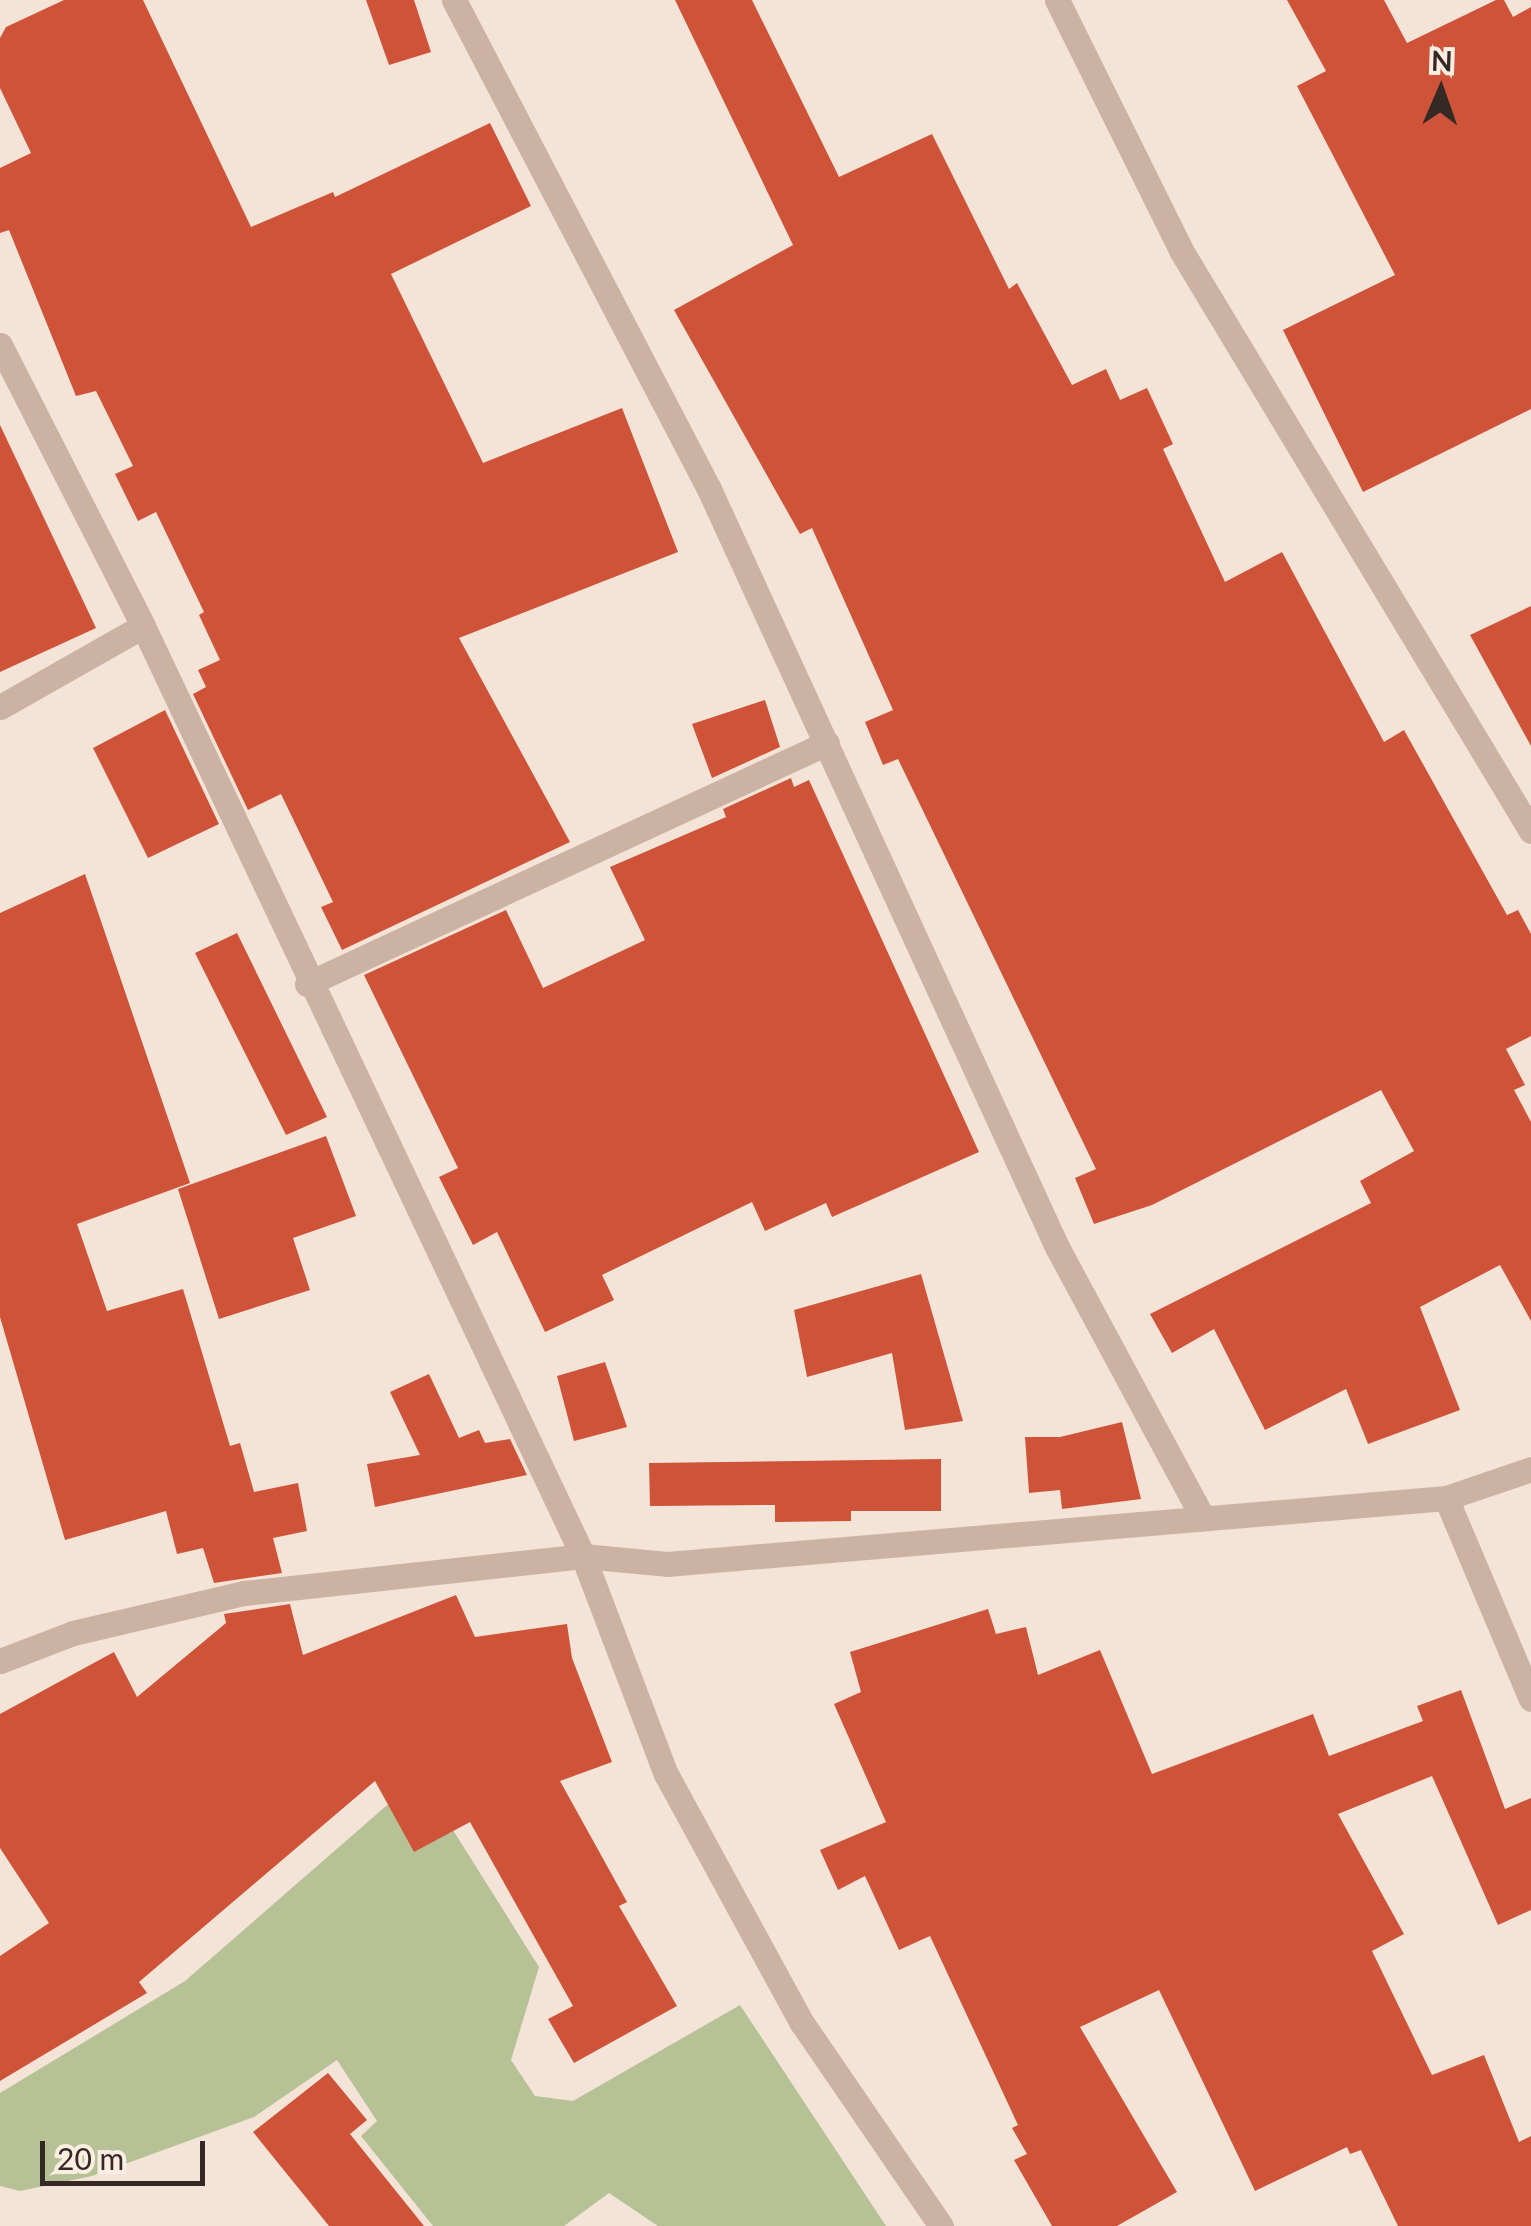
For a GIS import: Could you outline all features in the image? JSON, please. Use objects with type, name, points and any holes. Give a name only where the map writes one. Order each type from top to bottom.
[{"type":"street","points":[[454,0],[709,489],[1057,1247],[1202,1518]]},
{"type":"street","points":[[1056,0],[1182,252],[1531,831]]},
{"type":"street","points":[[0,345],[142,626],[307,984],[583,1556],[666,1774],[802,2023],[940,2226]]},
{"type":"street","points":[[0,707],[142,626]]},
{"type":"street","points":[[307,984],[827,743]]},
{"type":"street","points":[[0,1661],[72,1633],[244,1593],[583,1556],[667,1564],[1446,1498],[1531,1469]]},
{"type":"street","points":[[1446,1498],[1531,1700]]},
{"type":"green space","points":[[409,1786],[429,1792],[539,1967],[511,2060],[535,2096],[573,2101],[740,2005],[886,2226],[658,2226],[609,2193],[564,2226],[433,2226],[361,2136],[377,2121],[337,2060],[254,2117],[92,2176],[20,2191],[0,2186],[0,2093],[185,1981]]},
{"type":"building","points":[[64,0],[143,0],[251,227],[333,192],[335,197],[490,123],[531,206],[391,274],[483,463],[622,408],[678,552],[459,638],[570,842],[342,950],[321,907],[333,902],[281,794],[248,810],[193,694],[206,687],[198,670],[220,660],[199,615],[204,612],[156,512],[138,521],[115,474],[133,466],[96,391],[76,396],[9,230],[0,233],[0,168],[31,153],[0,88],[0,38],[6,27]]},
{"type":"building","points":[[366,0],[414,0],[431,52],[389,65]]},
{"type":"building","points":[[675,0],[752,0],[839,177],[932,134],[1009,289],[1017,283],[1072,385],[1106,369],[1120,400],[1147,388],[1173,444],[1163,449],[1225,582],[1282,552],[1384,742],[1404,730],[1507,915],[1518,910],[1531,934],[1531,1036],[1506,1049],[1525,1085],[1514,1090],[1531,1122],[1531,1321],[1500,1265],[1420,1307],[1460,1410],[1368,1444],[1346,1389],[1265,1430],[1214,1329],[1172,1353],[1150,1314],[1371,1203],[1360,1181],[1414,1151],[1381,1090],[1152,1205],[1094,1224],[1075,1178],[1096,1169],[898,759],[883,765],[865,722],[893,710],[812,528],[800,534],[674,310],[793,245]]},
{"type":"building","points":[[1287,0],[1384,0],[1407,43],[1496,0],[1504,0],[1513,17],[1531,7],[1531,409],[1363,492],[1283,330],[1395,275],[1297,86],[1326,71]]},
{"type":"building","points":[[0,425],[96,628],[0,672]]},
{"type":"building","points":[[1531,606],[1531,746],[1470,635]]},
{"type":"building","points":[[765,700],[780,747],[712,778],[692,724]]},
{"type":"building","points":[[165,710],[219,824],[148,858],[93,748]]},
{"type":"building","points":[[791,778],[794,787],[809,780],[979,1152],[832,1217],[826,1203],[765,1231],[752,1202],[602,1275],[614,1300],[545,1332],[497,1232],[473,1245],[439,1177],[458,1168],[364,975],[506,910],[543,988],[645,940],[610,867],[726,817],[723,809]]},
{"type":"building","points":[[85,874],[190,1183],[77,1224],[107,1311],[183,1289],[230,1446],[240,1443],[254,1492],[298,1483],[307,1531],[273,1538],[282,1573],[214,1583],[203,1548],[177,1554],[166,1511],[65,1540],[0,1317],[0,913]]},
{"type":"building","points":[[237,933],[327,1117],[286,1135],[195,953]]},
{"type":"building","points":[[326,1136],[356,1216],[293,1238],[310,1290],[219,1319],[178,1189]]},
{"type":"building","points":[[921,1274],[963,1421],[905,1430],[892,1353],[807,1377],[794,1310]]},
{"type":"building","points":[[605,1362],[627,1427],[574,1441],[557,1376]]},
{"type":"building","points":[[429,1374],[459,1438],[479,1430],[485,1443],[510,1439],[527,1475],[375,1507],[367,1464],[420,1455],[390,1392]]},
{"type":"building","points":[[1122,1422],[1141,1499],[1062,1509],[1060,1490],[1029,1493],[1025,1437],[1060,1437]]},
{"type":"building","points":[[941,1459],[941,1511],[851,1511],[851,1521],[775,1522],[775,1505],[650,1506],[649,1463]]},
{"type":"building","points":[[456,1595],[475,1637],[567,1624],[572,1658],[612,1762],[560,1781],[627,1902],[619,1906],[677,2006],[574,2063],[548,2019],[573,2006],[470,1822],[414,1852],[375,1781],[139,1982],[147,1993],[0,2081],[0,1956],[49,1923],[0,1848],[0,1714],[114,1652],[137,1697],[226,1623],[224,1614],[290,1604],[303,1655]]},
{"type":"building","points":[[988,1609],[996,1634],[1026,1627],[1038,1675],[1100,1650],[1152,1774],[1313,1714],[1329,1756],[1423,1721],[1417,1706],[1461,1690],[1505,1809],[1531,1798],[1531,1910],[1498,1925],[1432,1776],[1338,1814],[1404,1934],[1372,1951],[1432,2075],[1484,2055],[1519,2142],[1531,2136],[1531,2226],[1398,2226],[1361,2150],[1350,2154],[1347,2147],[1255,2191],[1159,1990],[1080,2027],[1177,2192],[1117,2226],[1052,2226],[1014,2160],[1027,2154],[1012,2128],[1018,2125],[930,1936],[899,1950],[865,1876],[838,1890],[820,1850],[886,1822],[834,1704],[861,1692],[850,1652]]},
{"type":"building","points":[[328,2073],[367,2120],[350,2134],[424,2226],[329,2226],[253,2132]]}]
